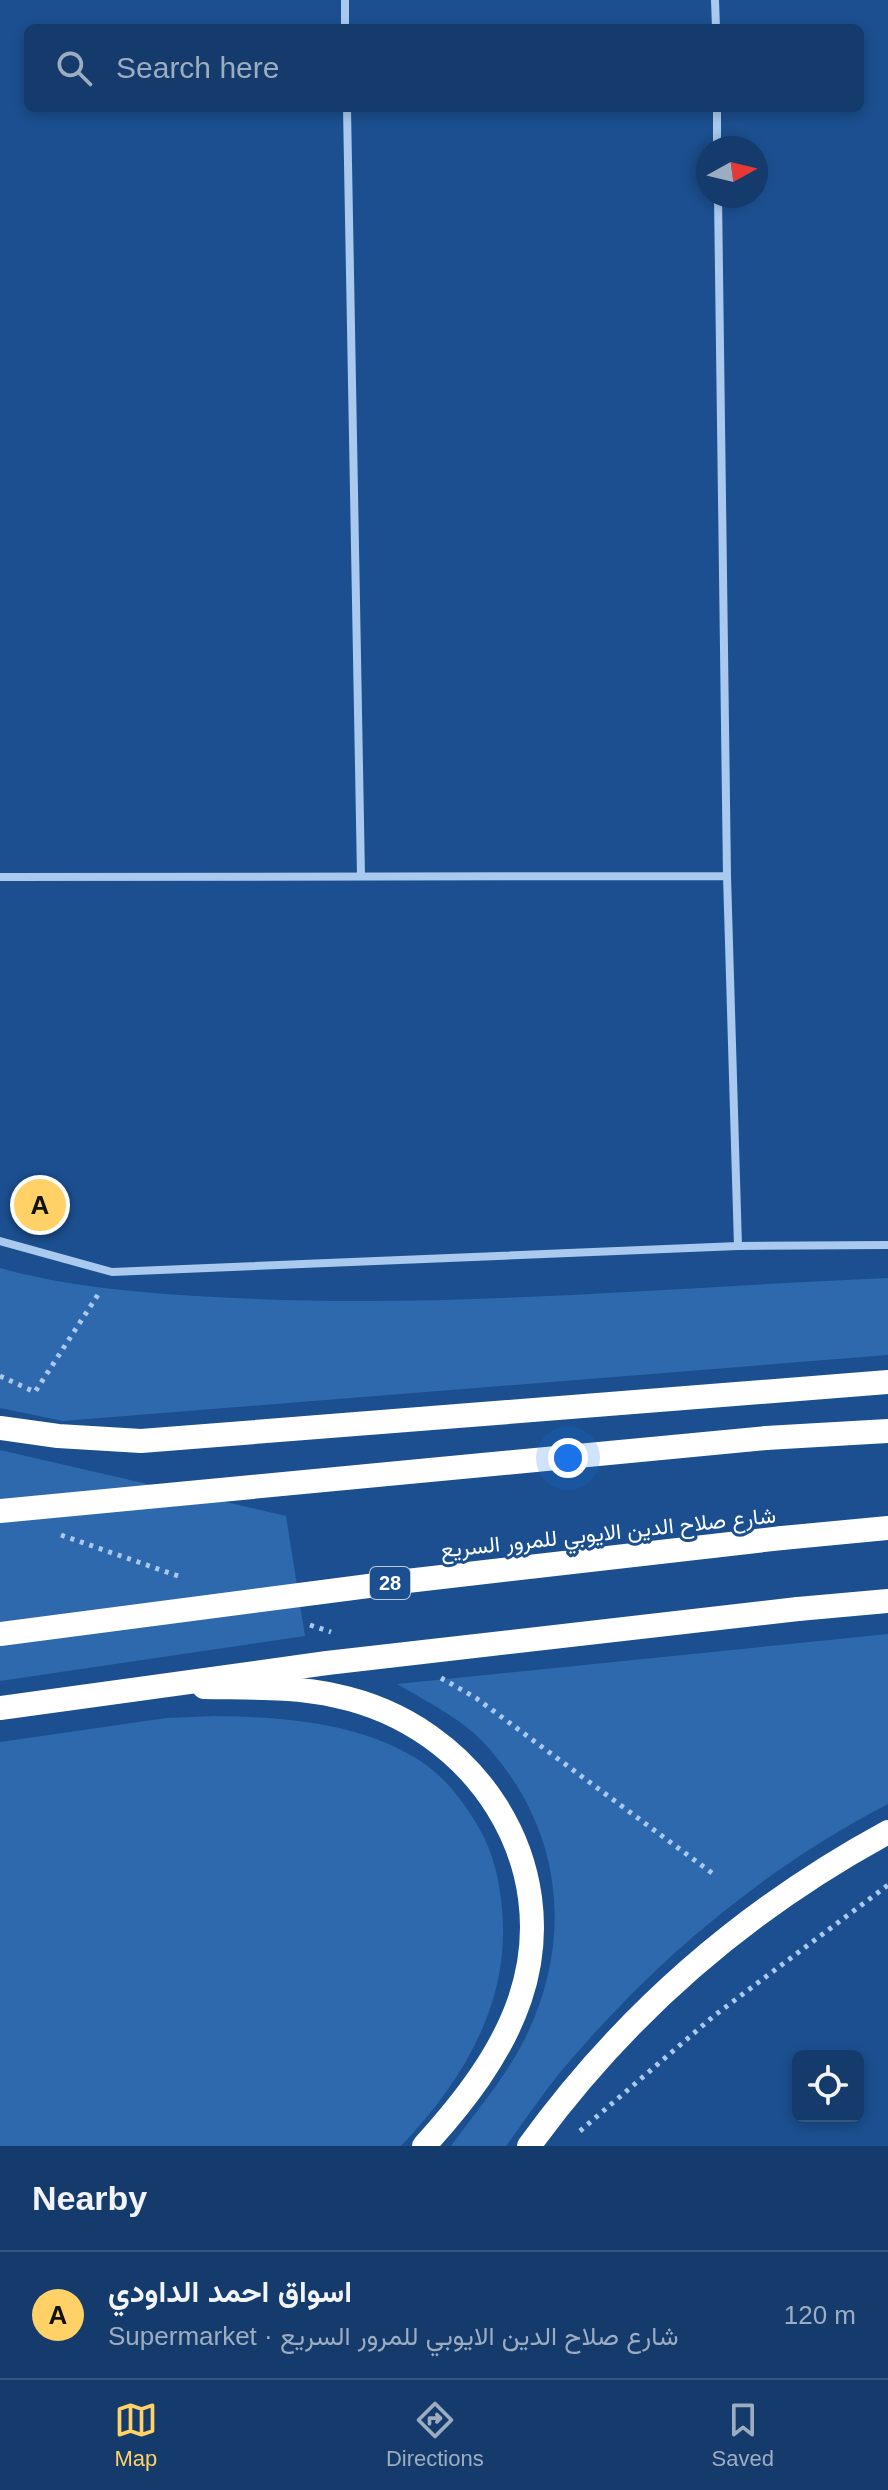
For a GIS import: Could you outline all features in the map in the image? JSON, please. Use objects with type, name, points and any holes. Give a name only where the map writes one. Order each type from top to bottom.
[{"type":"highway","points":[[0,1428],[58,1436],[141,1441],[888,1382]]},
{"type":"highway","points":[[0,1511],[766,1438],[888,1431]]},
{"type":"highway","name":"شارع صلاح الدين الايوبي للمرور السريع","points":[[0,1634],[407,1581],[888,1528]]},
{"type":"highway","points":[[0,1708],[152,1686],[888,1601]]},
{"type":"highway","points":[[152,1686],[272,1689],[337,1696],[377,1709],[442,1743],[465,1764],[481,1783],[510,1831],[528,1887],[530,1940],[519,2000],[481,2075],[454,2113],[424,2146]]},
{"type":"highway","points":[[529,2146],[594,2063],[630,2023],[693,1965],[752,1918],[850,1853],[888,1832]]},
{"type":"street","points":[[345,0],[345,24]]},
{"type":"street","points":[[715,0],[716,24]]},
{"type":"street","points":[[347,112],[361,876]]},
{"type":"street","points":[[717,112],[717,136]]},
{"type":"street","points":[[718,208],[727,876],[738,1246]]},
{"type":"street","points":[[0,877],[727,876]]},
{"type":"street","points":[[0,1241],[112,1272],[738,1246],[888,1245]]},
{"type":"path","points":[[0,1376],[35,1392],[112,1272]]},
{"type":"path","points":[[61,1535],[181,1577]]},
{"type":"path","points":[[303,1622],[339,1635]]},
{"type":"path","points":[[436,1676],[476,1698],[716,1876]]},
{"type":"path","points":[[576,2134],[715,2015],[888,1885]]},
{"type":"shaded area","points":[[0,1268],[57,1281],[116,1289],[315,1301],[561,1296],[888,1278],[888,1355],[63,1421],[0,1408]]},
{"type":"shaded area","points":[[0,1450],[286,1516],[305,1636],[0,1681]]},
{"type":"shaded area","points":[[888,1634],[888,1804],[844,1828],[760,1883],[682,1947],[645,1981],[566,2065],[506,2146],[451,2146],[513,2061],[529,2030],[552,1954],[555,1916],[552,1878],[543,1842],[529,1807],[509,1773],[464,1725],[397,1684]]},
{"type":"shaded area","points":[[215,1716],[292,1720],[368,1736],[414,1757],[443,1780],[459,1798],[479,1828],[492,1857],[502,1909],[503,1943],[499,1976],[478,2038],[444,2095],[401,2146],[0,2146],[0,1742],[166,1718]]},
{"type":"place","name":"اسواق احمد الداودي","points":[[40,1205]]}]
